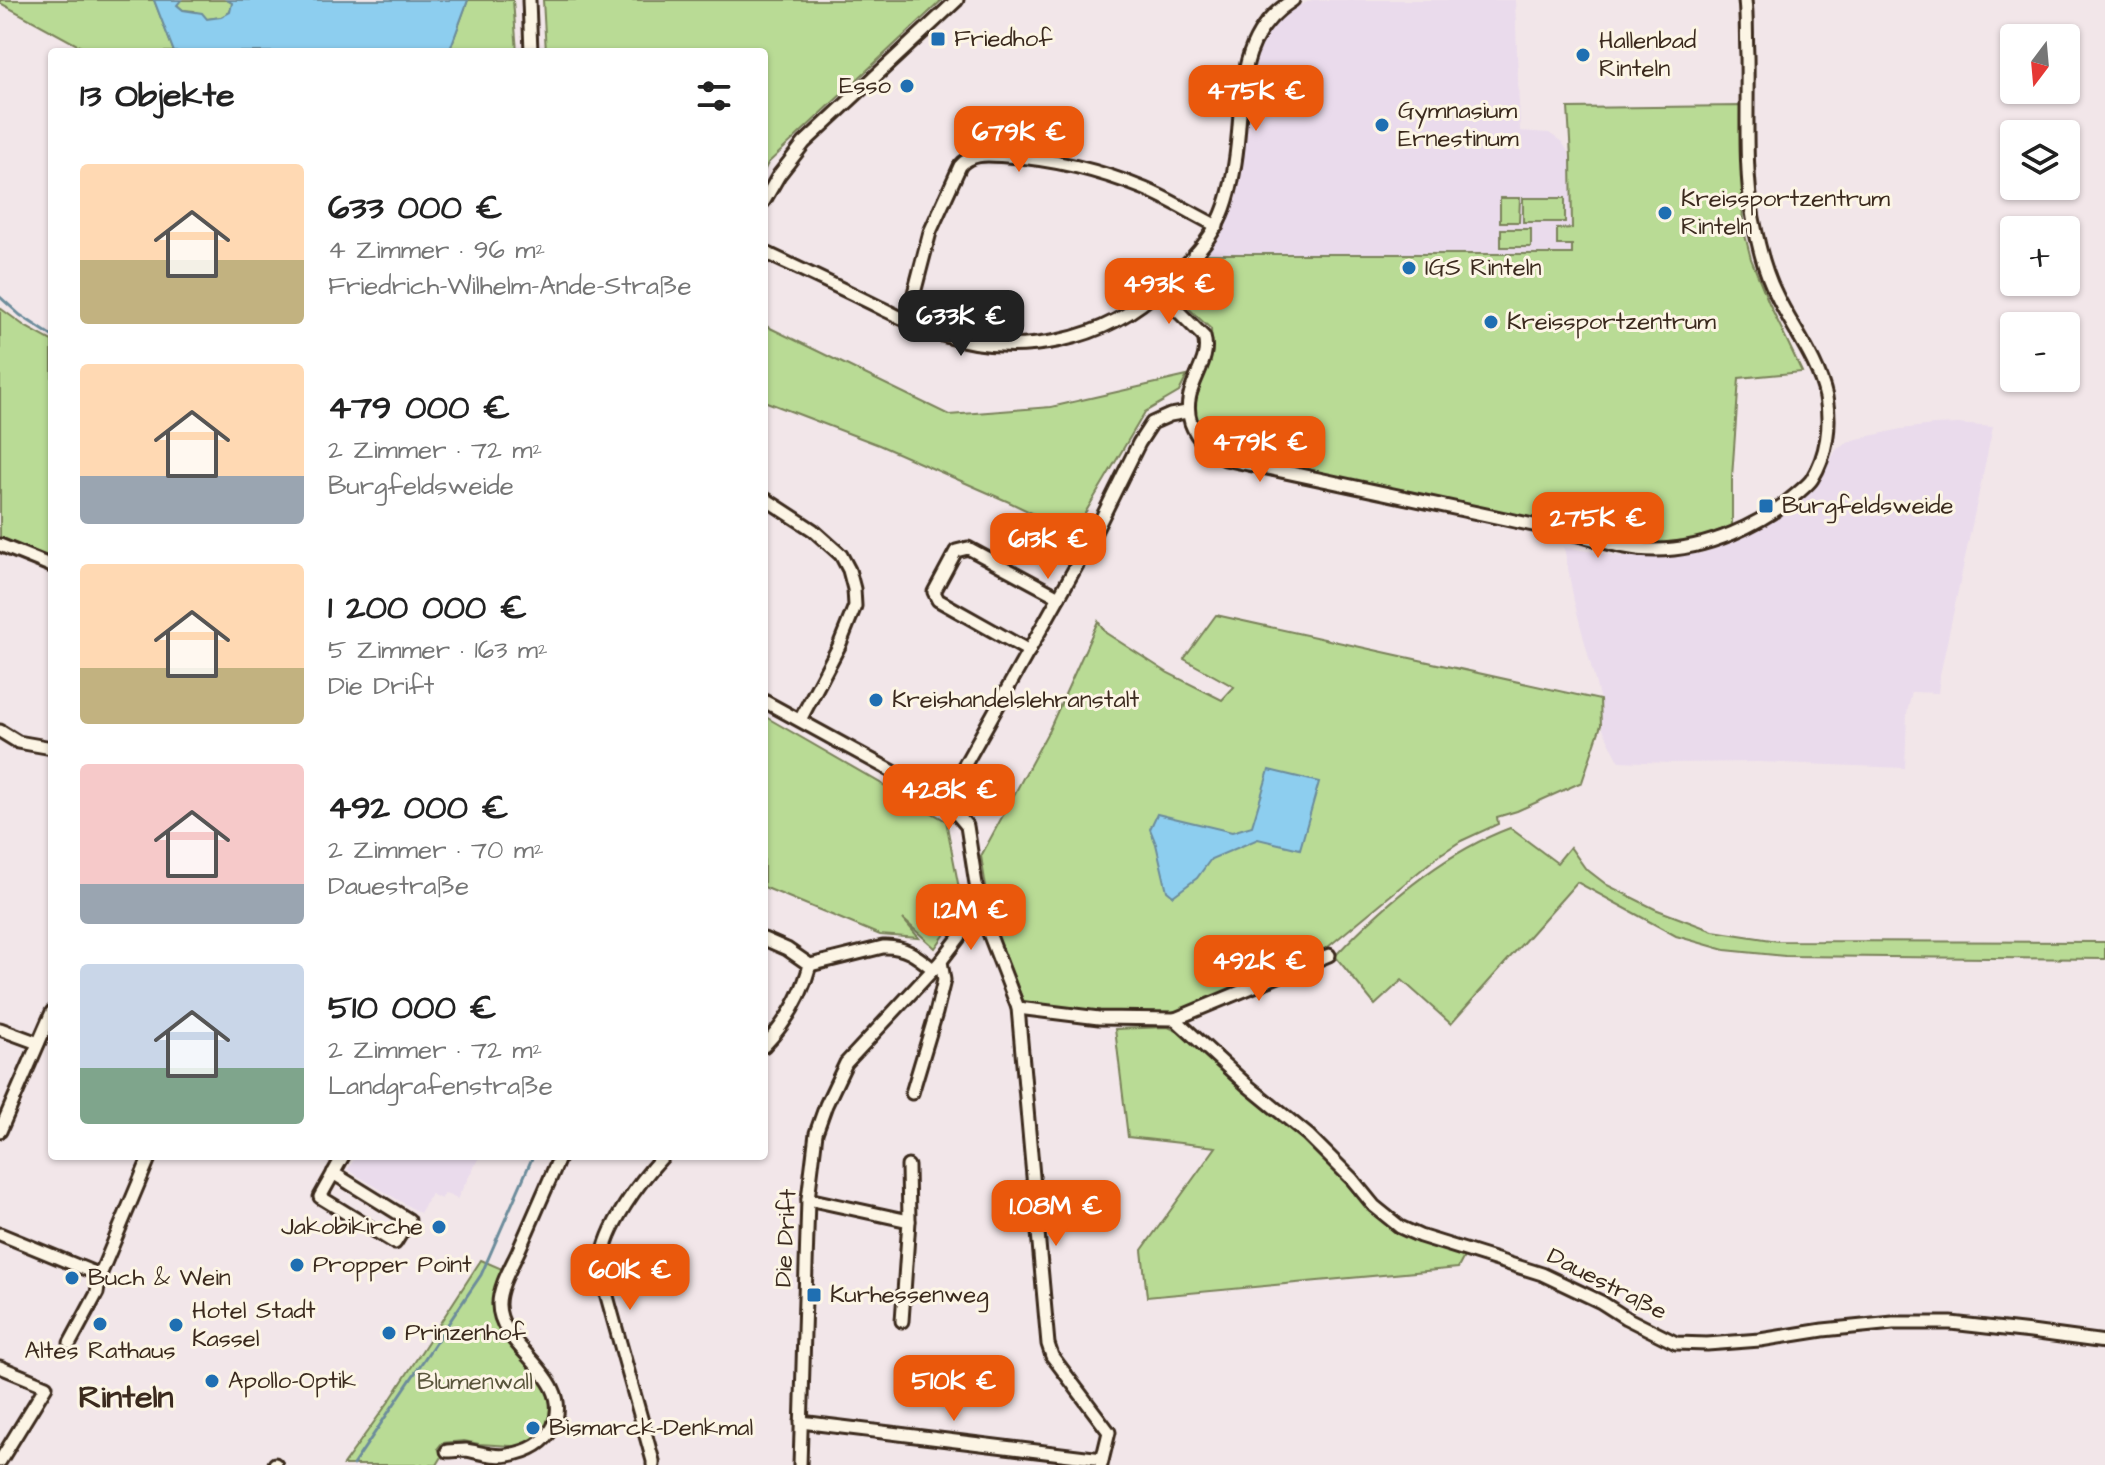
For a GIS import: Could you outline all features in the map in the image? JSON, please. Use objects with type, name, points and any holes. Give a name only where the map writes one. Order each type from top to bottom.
[{"type":"street","points":[[529,0],[531,48]]},
{"type":"street","points":[[768,194],[804,143],[957,0]]},
{"type":"street","points":[[768,254],[937,334],[971,343],[1036,345],[1063,341],[1120,319],[1158,291],[1201,248],[1217,226],[1235,163],[1243,81],[1249,54],[1260,30],[1277,10],[1293,0]]},
{"type":"street","points":[[1158,291],[1204,337],[1207,346],[1191,388],[1187,412],[1202,443],[1225,459],[1566,532],[1606,544],[1657,550],[1694,545],[1747,526],[1774,512],[1811,481],[1825,452],[1828,429],[1821,380],[1774,290],[1761,254],[1753,216],[1745,0]]},
{"type":"street","points":[[907,320],[930,232],[960,166],[975,155],[1029,157],[1107,175],[1147,190],[1217,226]]},
{"type":"street","points":[[945,800],[1092,538],[1145,433],[1152,423],[1187,412]]},
{"type":"street","points":[[768,501],[813,530],[841,555],[854,589],[855,606],[839,646],[800,720]]},
{"type":"street","points":[[0,545],[48,564]]},
{"type":"street","points":[[1029,651],[938,600],[934,592],[948,564],[956,551],[968,548],[1059,597]]},
{"type":"street","points":[[768,703],[945,800],[967,826],[980,910],[1018,1008],[1048,1344],[1052,1356],[1109,1432],[1101,1462],[801,1422]]},
{"type":"street","points":[[0,731],[18,742],[48,747]]},
{"type":"street","name":"Die Drift","points":[[800,1465],[808,1199],[816,1133],[846,1063],[937,965],[980,910]]},
{"type":"street","points":[[768,941],[810,965],[883,947],[896,947],[937,965],[944,980],[912,1093]]},
{"type":"street","points":[[1018,1008],[1099,1018],[1175,1019],[1329,955]]},
{"type":"street","points":[[768,1042],[805,985],[810,965]]},
{"type":"street","name":"Dauestraße","points":[[1175,1019],[1248,1086],[1308,1135],[1374,1206],[1400,1227],[1542,1274],[1676,1343],[1760,1340],[1893,1323],[1951,1323],[2105,1342]]},
{"type":"street","points":[[0,1131],[48,1021]]},
{"type":"street","points":[[0,1029],[38,1043]]},
{"type":"street","points":[[70,1343],[97,1293],[100,1275],[148,1160]]},
{"type":"street","points":[[333,1173],[409,1220],[395,1243],[320,1197],[333,1173],[341,1160]]},
{"type":"street","points":[[447,1451],[464,1450],[504,1456],[527,1450],[547,1438],[555,1421],[558,1406],[554,1391],[509,1332],[501,1318],[499,1303],[507,1276],[558,1160]]},
{"type":"street","points":[[653,1465],[603,1282],[602,1262],[609,1234],[630,1199],[660,1160]]},
{"type":"street","points":[[902,1321],[909,1221],[908,1166]]},
{"type":"street","points":[[808,1199],[909,1221]]},
{"type":"street","points":[[0,1234],[100,1275]]},
{"type":"street","points":[[0,1367],[46,1386],[0,1461]]},
{"type":"shaded area","name":"Gymnasium Ernestinum","points":[[1312,0],[1515,0],[1520,131],[1549,133],[1562,142],[1571,157],[1572,254],[1207,254],[1220,231],[1236,183],[1256,54],[1269,31],[1284,16]]},
{"type":"shaded area","points":[[1958,424],[1993,427],[1938,693],[1912,692],[1907,713],[1905,768],[1758,762],[1619,761],[1601,725],[1600,700],[1574,601],[1564,547],[1650,558],[1702,553],[1752,533],[1781,516],[1809,494],[1837,449],[1853,440],[1901,429]]},
{"type":"shaded area","points":[[354,1160],[478,1160],[457,1199],[444,1193],[441,1199],[431,1194],[420,1213],[348,1170]]},
{"type":"green space","points":[[0,0],[154,0],[172,48],[83,48],[0,3]]},
{"type":"green space","points":[[181,0],[227,0],[233,3],[230,12],[207,19],[194,11],[183,10],[177,5]]},
{"type":"green space","points":[[468,0],[513,0],[517,48],[450,48]]},
{"type":"green space","points":[[543,0],[942,0],[768,163],[768,48],[546,48]]},
{"type":"green space","name":"Kreissportzentrum","points":[[1740,106],[1743,227],[1751,259],[1802,372],[1739,378],[1732,526],[1696,539],[1651,544],[1624,539],[1229,454],[1212,442],[1197,423],[1194,406],[1212,350],[1211,329],[1186,306],[1179,292],[1179,284],[1207,254],[1572,254],[1572,245],[1557,245],[1557,229],[1572,228],[1568,108]]},
{"type":"green space","points":[[1500,198],[1520,198],[1519,222],[1500,222]]},
{"type":"green space","points":[[1523,198],[1565,198],[1565,222],[1523,222]]},
{"type":"green space","points":[[1501,229],[1531,229],[1531,247],[1501,247]]},
{"type":"green space","points":[[0,308],[48,339],[48,558],[0,540]]},
{"type":"green space","points":[[768,327],[949,415],[1051,407],[1187,376],[1179,392],[1145,412],[1085,513],[1085,530],[1076,551],[1051,522],[879,445],[768,403]]},
{"type":"green space","points":[[1216,615],[1600,700],[1601,725],[1582,782],[1497,817],[1498,824],[1461,841],[1438,856],[1322,952],[1177,1013],[1083,1012],[1032,1007],[1023,1000],[1000,943],[990,912],[981,856],[1049,730],[1098,621],[1106,633],[1168,673],[1222,700],[1234,687],[1184,659]]},
{"type":"green space","points":[[768,718],[946,821],[963,909],[935,948],[903,919],[919,938],[880,935],[768,889]]},
{"type":"green space","points":[[1510,828],[1557,863],[1570,847],[1585,868],[1607,885],[1655,909],[1713,931],[1778,941],[2105,942],[2105,959],[1785,956],[1725,950],[1676,936],[1577,882],[1451,1024],[1402,980],[1375,1005],[1335,956],[1416,882],[1461,851]]},
{"type":"green space","points":[[1168,1027],[1179,1032],[1328,1162],[1368,1208],[1397,1228],[1466,1253],[1458,1268],[1147,1297],[1142,1250],[1216,1147],[1128,1137],[1115,1029]]},
{"type":"green space","name":"Blumenwall","points":[[481,1260],[509,1272],[501,1317],[552,1391],[554,1424],[545,1440],[526,1447],[464,1441],[442,1443],[438,1448],[443,1455],[437,1465],[343,1465],[390,1400]]},
{"type":"water","points":[[154,0],[181,0],[177,5],[183,10],[202,13],[207,19],[230,12],[232,3],[227,0],[468,0],[450,48],[172,48]]},
{"type":"water","points":[[1269,770],[1319,782],[1300,849],[1258,839],[1211,859],[1197,878],[1173,896],[1167,891],[1150,829],[1157,814],[1232,832],[1252,826]]},
{"type":"waterway","points":[[0,297],[48,333]]},
{"type":"waterway","points":[[353,1465],[481,1275],[531,1160]]},
{"type":"place","name":"Friedhof","points":[[938,39]]},
{"type":"place","name":"Hallenbad Rinteln","points":[[1583,55]]},
{"type":"place","name":"Esso","points":[[907,86]]},
{"type":"place","name":"Gymnasium Ernestinum","points":[[1382,125]]},
{"type":"place","name":"Kreissportzentrum Rinteln","points":[[1665,213]]},
{"type":"place","name":"IGS Rinteln","points":[[1409,268]]},
{"type":"place","name":"Kreissportzentrum","points":[[1491,322]]},
{"type":"place","name":"Burgfeldsweide","points":[[1766,506]]},
{"type":"place","name":"Kreishandelslehranstalt","points":[[876,700]]},
{"type":"place","name":"Jakobikirche","points":[[439,1227]]},
{"type":"place","name":"Propper Point","points":[[297,1265]]},
{"type":"place","name":"Buch & Wein","points":[[72,1278]]},
{"type":"place","name":"Kurhessenweg","points":[[814,1295]]},
{"type":"place","name":"Altes Rathaus","points":[[100,1324]]},
{"type":"place","name":"Hotel Stadt Kassel","points":[[176,1325]]},
{"type":"place","name":"Prinzenhof","points":[[389,1333]]},
{"type":"place","name":"Apollo-Optik","points":[[212,1381]]},
{"type":"place","name":"Bismarck-Denkmal","points":[[533,1428]]},
{"type":"district","name":"Rinteln","points":[[126,1397]]}]
